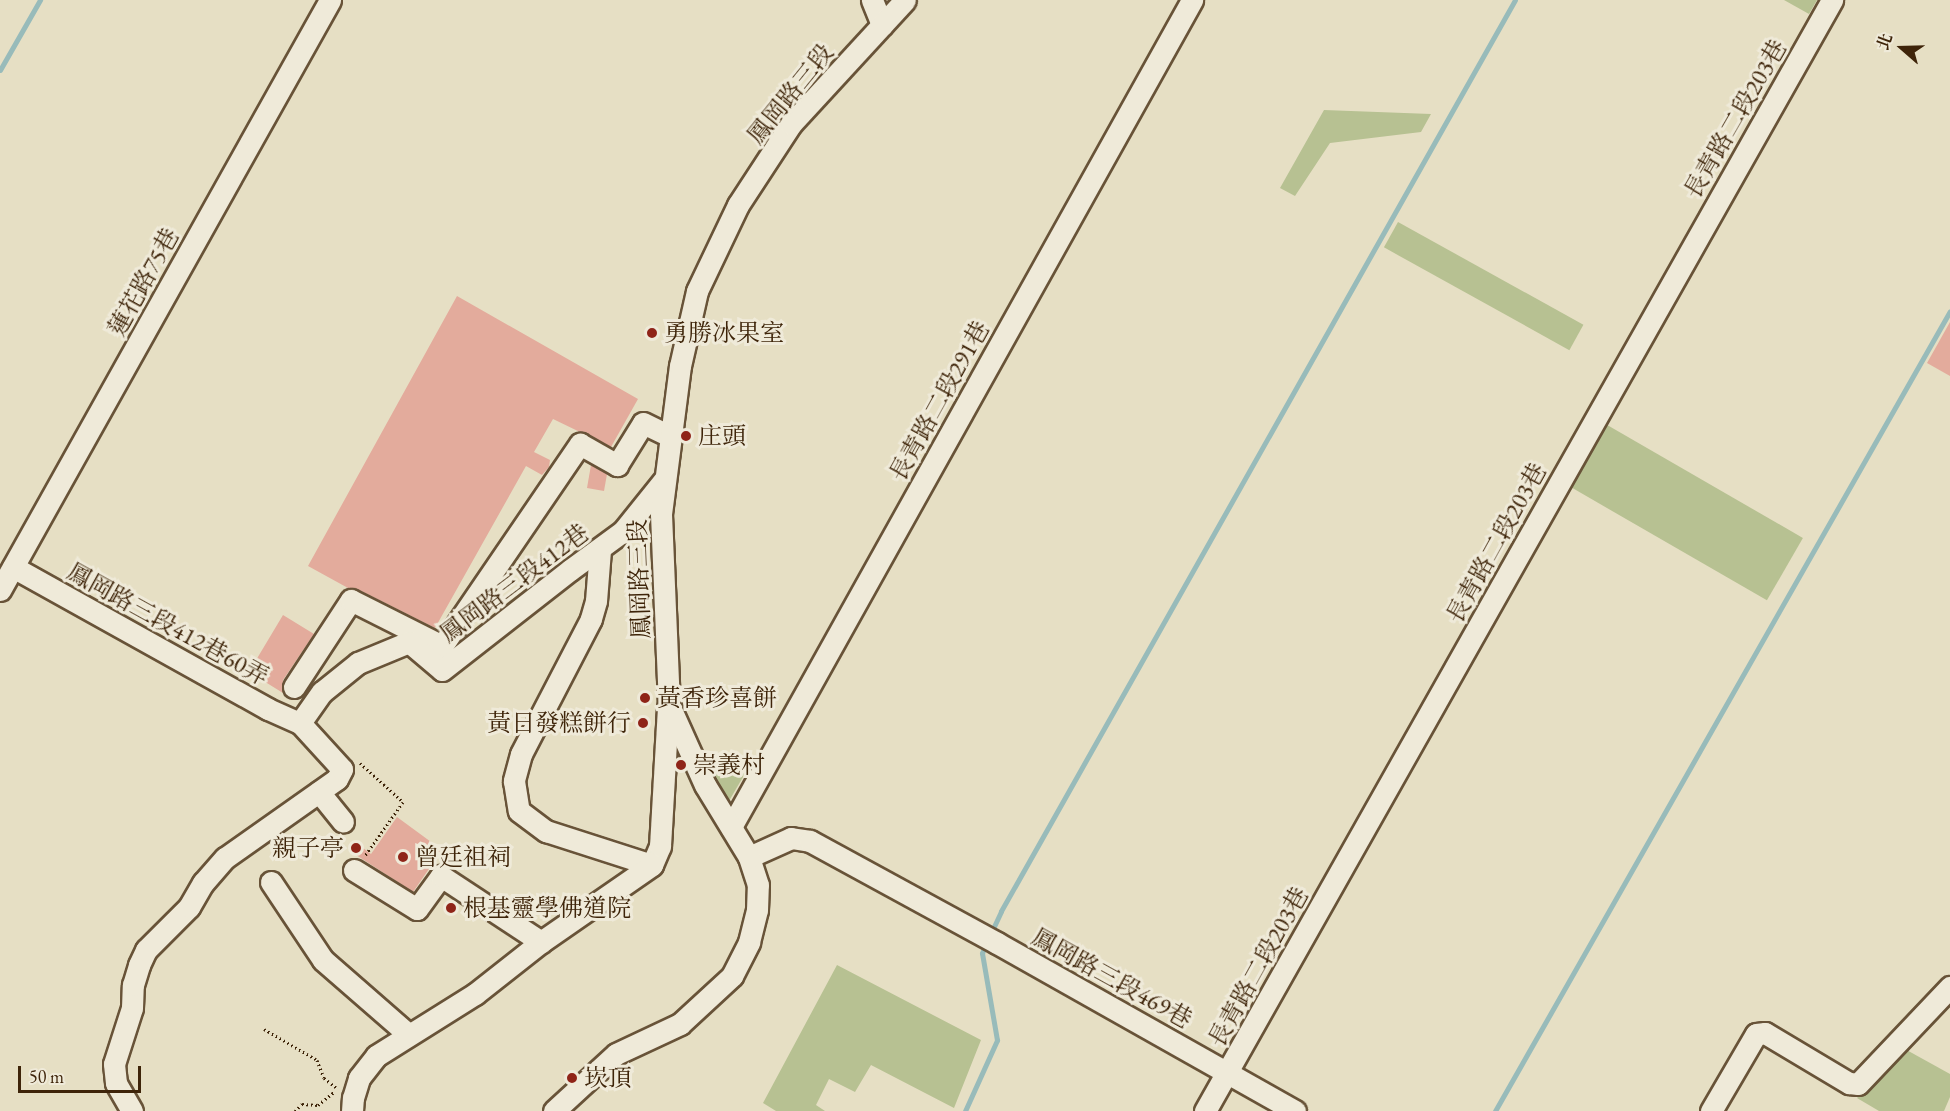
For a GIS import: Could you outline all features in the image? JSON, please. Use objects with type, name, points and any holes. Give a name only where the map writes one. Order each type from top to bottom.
[{"type":"street","name":"蓮花路75巷","points":[[0,590],[330,0]]},
{"type":"street","points":[[872,0],[882,25]]},
{"type":"street","name":"鳳岡路三段","points":[[555,1111],[616,1054],[680,1024],[732,976],[749,942],[757,910],[758,885],[749,857],[705,785],[669,705],[661,514],[680,366],[698,291],[738,205],[791,124],[905,0]]},
{"type":"street","name":"長青路二段291巷","points":[[731,827],[1192,0]]},
{"type":"street","name":"長青路二段203巷","points":[[1205,1111],[1832,0]]},
{"type":"street","points":[[294,687],[351,600],[442,646],[580,444],[617,465],[644,423],[670,436]]},
{"type":"street","name":"鳳岡路三段412巷","points":[[300,723],[322,692],[358,663],[409,642],[442,670],[623,531],[664,480]]},
{"type":"street","points":[[600,550],[596,601],[591,619],[521,754],[514,781],[519,811],[546,831],[652,866]]},
{"type":"street","name":"鳳岡路三段412巷60弄","points":[[13,567],[268,709],[300,723]]},
{"type":"street","points":[[348,1100],[359,1078],[376,1056],[475,994],[541,942],[652,866],[660,846],[669,705]]},
{"type":"street","points":[[132,1111],[116,1083],[114,1064],[132,1008],[133,985],[146,950],[189,907],[203,883],[225,858],[337,779],[342,769],[300,723]]},
{"type":"street","points":[[319,792],[343,822]]},
{"type":"street","name":"鳳岡路三段469巷","points":[[749,857],[790,838],[810,841],[1295,1111]]},
{"type":"street","points":[[354,870],[417,909],[441,876],[541,942]]},
{"type":"street","points":[[271,882],[323,960],[409,1035]]},
{"type":"street","points":[[1711,1111],[1756,1034],[1764,1033],[1849,1083],[1858,1084],[1950,987]]},
{"type":"path","points":[[342,769],[356,759],[403,802],[354,870]]},
{"type":"path","points":[[264,1029],[317,1060],[324,1078],[348,1100]]},
{"type":"path","points":[[295,1111],[302,1104],[318,1105],[348,1100]]},
{"type":"green space","points":[[1784,0],[1817,0],[1809,14]]},
{"type":"green space","points":[[1324,110],[1431,114],[1421,132],[1330,143],[1295,196],[1280,188]]},
{"type":"green space","points":[[1398,222],[1583,325],[1569,350],[1384,247]]},
{"type":"green space","points":[[1602,422],[1803,538],[1767,600],[1566,484]]},
{"type":"green space","points":[[694,748],[746,772],[726,806]]},
{"type":"green space","points":[[837,965],[981,1040],[954,1108],[871,1065],[855,1092],[829,1079],[816,1105],[825,1111],[776,1111],[763,1103]]},
{"type":"green space","points":[[1903,1048],[1950,1074],[1950,1097],[1944,1111],[1879,1111],[1857,1098]]},
{"type":"building","points":[[457,296],[638,399],[611,447],[553,419],[534,452],[550,460],[549,467],[542,475],[526,466],[435,628],[357,589],[348,588],[308,566]]},
{"type":"building","points":[[1950,322],[1950,376],[1927,363]]},
{"type":"building","points":[[591,465],[607,474],[604,491],[587,488]]},
{"type":"building","points":[[283,615],[314,634],[283,680],[283,693],[249,672]]},
{"type":"building","name":"曾廷祖祠","points":[[397,817],[442,850],[413,892],[350,851],[350,844],[355,842],[371,854]]},
{"type":"waterway","points":[[0,70],[40,0]]},
{"type":"waterway","points":[[990,935],[1001,911],[1515,0]]},
{"type":"waterway","points":[[1495,1111],[1950,311]]},
{"type":"waterway","points":[[965,1111],[997,1040],[982,953],[986,944]]},
{"type":"place","name":"勇勝冰果室","points":[[652,333]]},
{"type":"place","name":"庄頭","points":[[686,436]]},
{"type":"place","name":"黃香珍喜餅","points":[[645,698]]},
{"type":"place","name":"黃日發糕餅行","points":[[643,723]]},
{"type":"place","name":"崇義村","points":[[681,765]]},
{"type":"place","name":"親子亭","points":[[356,848]]},
{"type":"place","name":"曾廷祖祠","points":[[403,857]]},
{"type":"place","name":"根基靈學佛道院","points":[[451,908]]},
{"type":"place","name":"崁頂","points":[[572,1078]]}]
